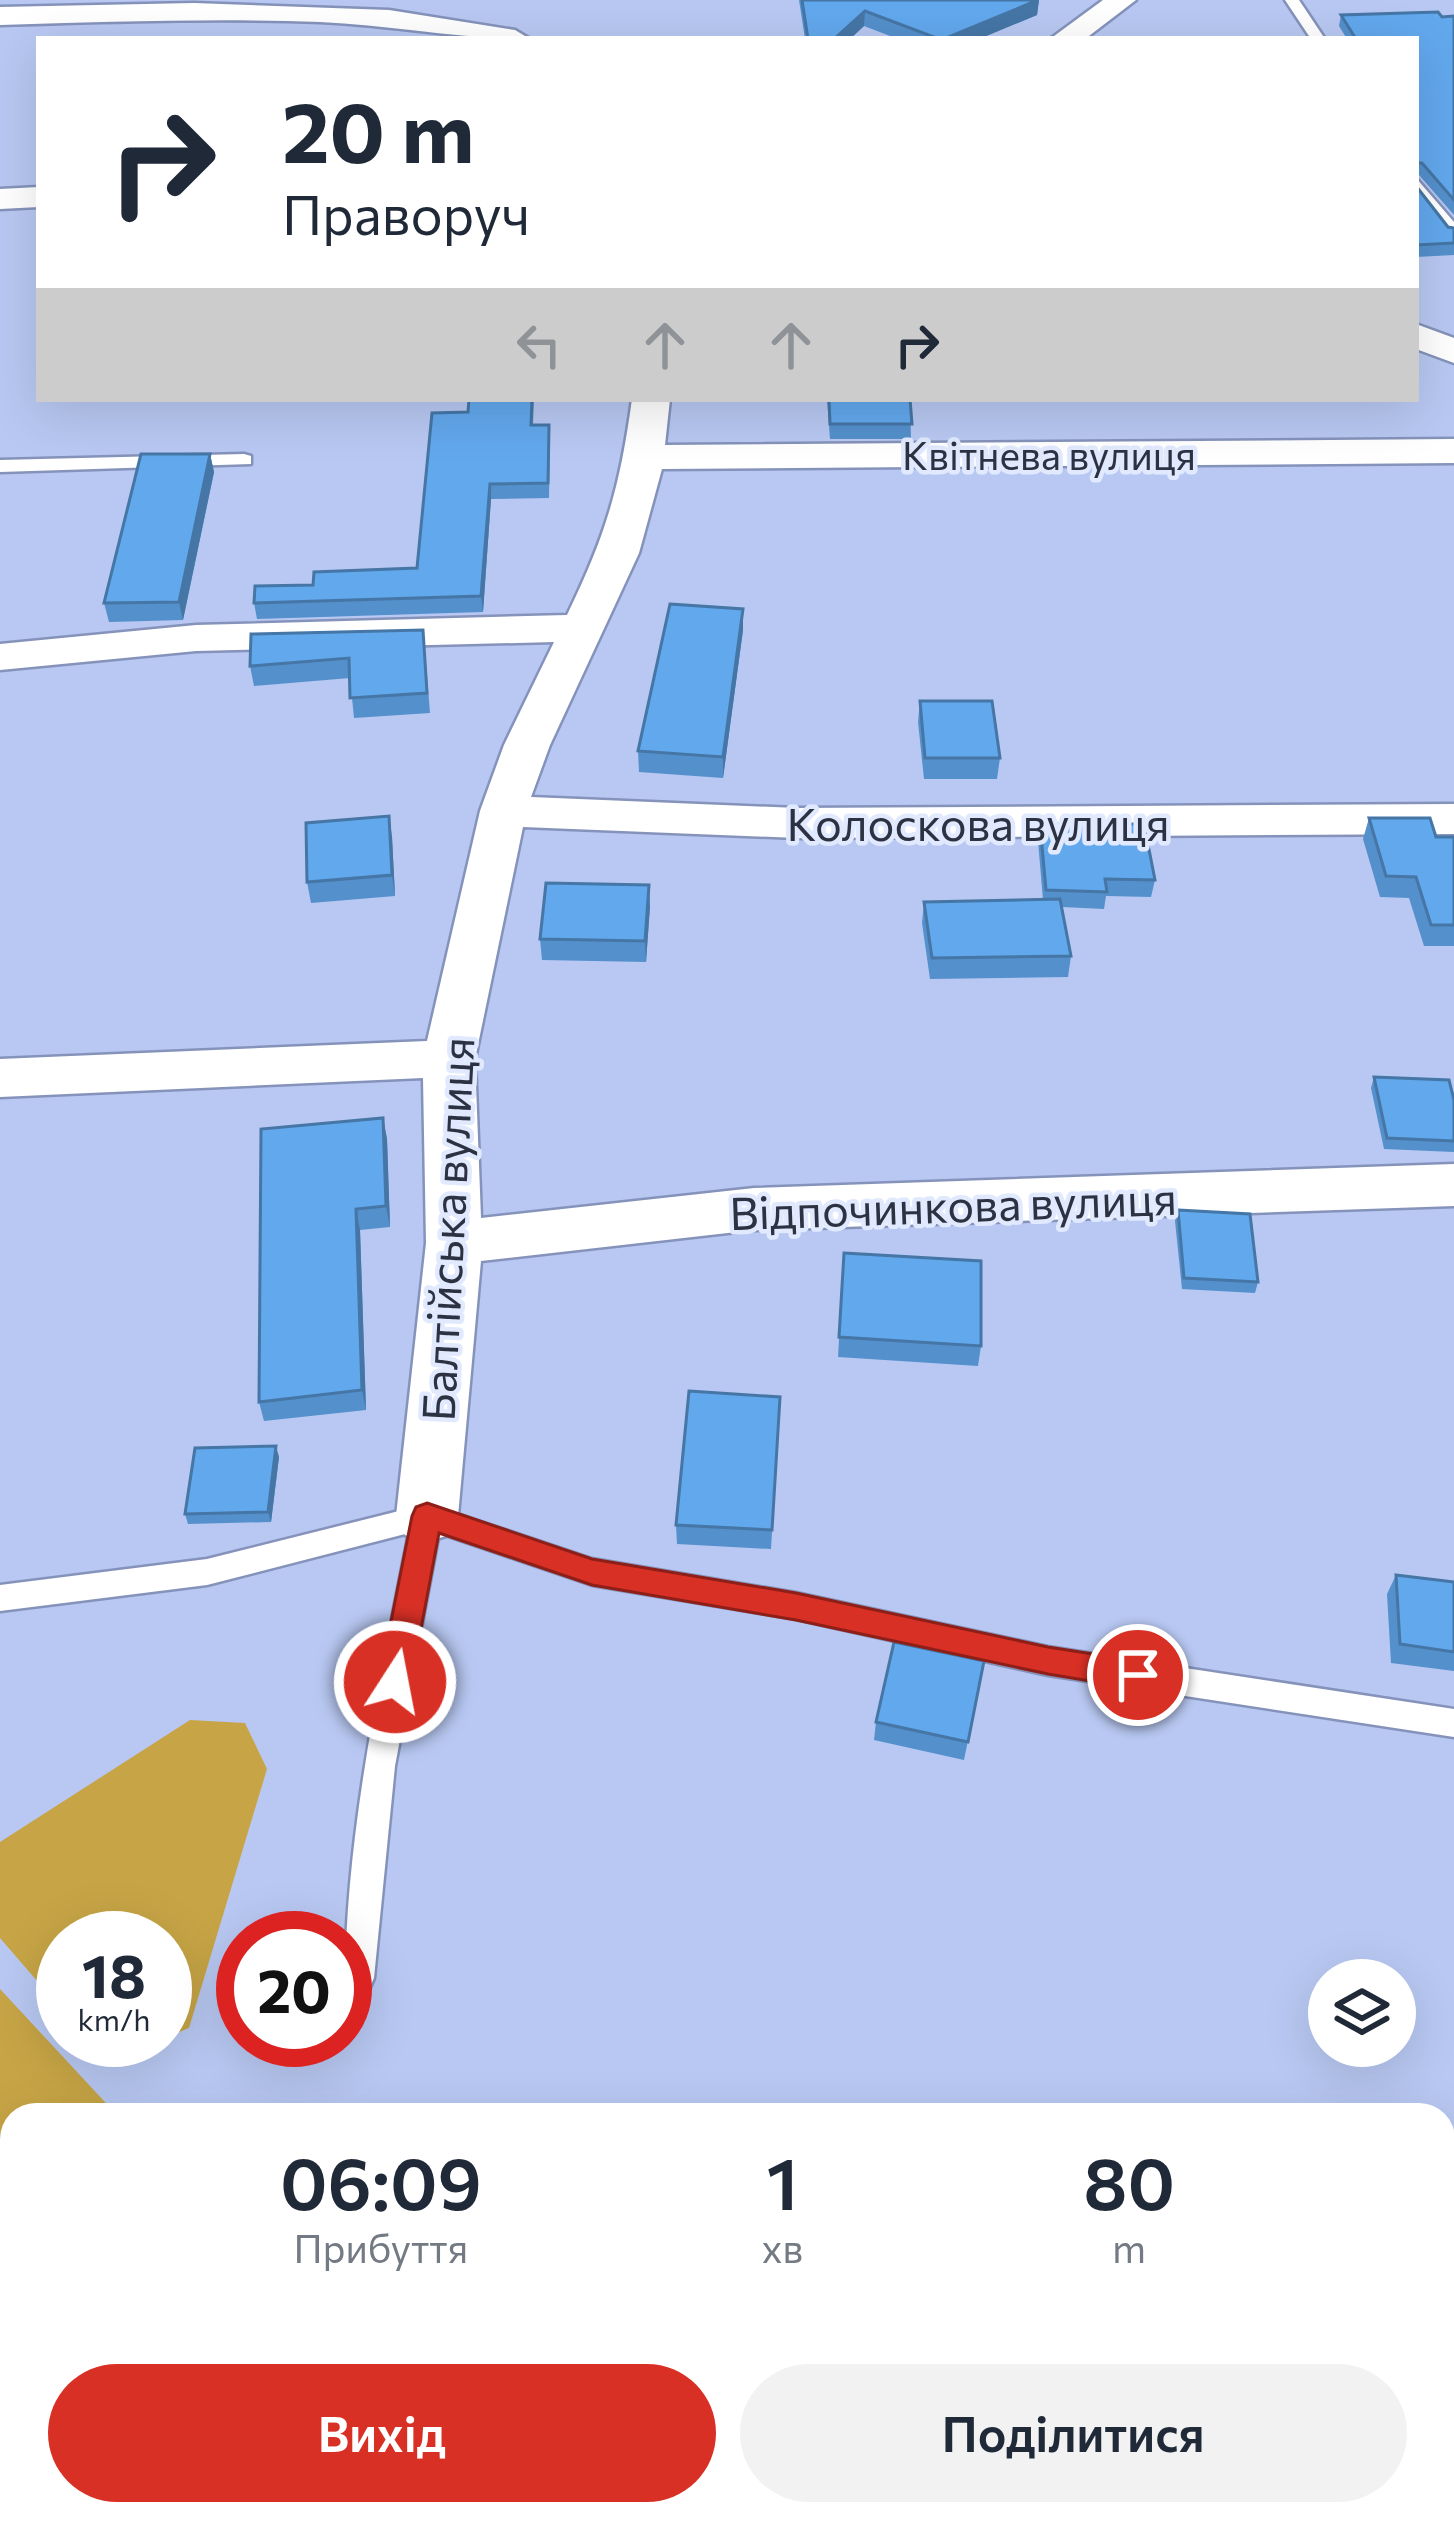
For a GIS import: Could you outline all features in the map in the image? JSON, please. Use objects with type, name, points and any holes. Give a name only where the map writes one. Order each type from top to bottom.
[{"type":"street","points":[[1069,36],[1122,0]]},
{"type":"street","points":[[0,16],[348,8],[417,14],[503,36]]},
{"type":"street","points":[[0,199],[36,197]]},
{"type":"street","points":[[1419,336],[1454,352]]},
{"type":"street","name":"Балтійська вулиця","points":[[427,1516],[454,1243],[448,1059],[503,811],[580,628],[618,553],[644,457],[651,402]]},
{"type":"street","name":"Квітнева вулиця","points":[[644,457],[1454,451]]},
{"type":"street","points":[[0,657],[196,638],[580,628]]},
{"type":"street","name":"Колоскова вулиця","points":[[503,811],[797,823],[1454,819]]},
{"type":"street","points":[[0,1078],[448,1059]]},
{"type":"street","name":"Відпочинкова вулиця","points":[[454,1243],[754,1209],[1454,1186]]},
{"type":"lane","points":[[1292,0],[1316,36]]},
{"type":"lane","points":[[1419,187],[1454,233]]},
{"type":"lane","points":[[0,466],[244,460]]},
{"type":"lane","points":[[0,1598],[207,1572],[427,1516],[592,1572],[796,1606],[1048,1660],[1454,1723]]},
{"type":"lane","points":[[364,1911],[379,1766],[427,1516]]},
{"type":"shaded area","points":[[190,1720],[245,1723],[267,1769],[224,1911],[216,1911],[216,1938],[192,2018],[192,1911],[36,1911],[36,1980],[0,1938],[0,1842]]},
{"type":"shaded area","points":[[0,1989],[36,2028],[36,2067],[72,2067],[106,2103],[0,2103]]},
{"type":"building","points":[[802,0],[1038,0],[951,36],[931,36],[865,11],[837,36],[808,36]]},
{"type":"building","points":[[1438,12],[1442,17],[1454,16],[1454,200],[1419,163],[1419,36],[1354,36],[1341,15]]},
{"type":"building","points":[[1419,190],[1448,227],[1454,228],[1454,243],[1419,245]]},
{"type":"building","points":[[469,402],[532,402],[531,425],[549,425],[548,483],[490,484],[481,596],[254,603],[255,586],[313,585],[314,572],[417,568],[432,413],[468,412]]},
{"type":"building","points":[[829,402],[910,402],[912,424],[830,424]]},
{"type":"building","points":[[141,454],[210,454],[179,602],[104,603]]},
{"type":"building","points":[[670,604],[743,609],[723,757],[638,751]]},
{"type":"building","points":[[423,630],[427,693],[350,698],[349,658],[250,666],[251,634]]},
{"type":"building","points":[[920,701],[992,701],[1000,758],[925,758]]},
{"type":"building","points":[[389,816],[392,875],[307,882],[306,823]]},
{"type":"building","points":[[1369,818],[1430,818],[1436,837],[1454,837],[1454,925],[1431,925],[1416,877],[1386,876]]},
{"type":"building","points":[[1040,824],[1144,824],[1155,880],[1105,879],[1107,892],[1046,890]]},
{"type":"building","points":[[546,883],[649,885],[645,941],[540,939]]},
{"type":"building","points":[[1060,899],[1071,956],[932,958],[924,902]]},
{"type":"building","points":[[1374,1077],[1449,1080],[1454,1141],[1387,1138]]},
{"type":"building","points":[[383,1118],[386,1206],[356,1209],[362,1390],[259,1402],[261,1129]]},
{"type":"building","points":[[1178,1210],[1250,1214],[1258,1282],[1184,1278]]},
{"type":"building","points":[[844,1253],[981,1261],[981,1346],[839,1337]]},
{"type":"building","points":[[689,1391],[780,1397],[772,1530],[676,1525]]},
{"type":"building","points":[[276,1446],[268,1512],[185,1514],[195,1448]]},
{"type":"building","points":[[1396,1575],[1454,1582],[1454,1652],[1400,1644]]},
{"type":"building","points":[[894,1642],[984,1661],[968,1742],[876,1722]]},
{"type":"route","points":[[395,1682],[427,1516],[592,1572],[796,1606],[1138,1675]]}]
